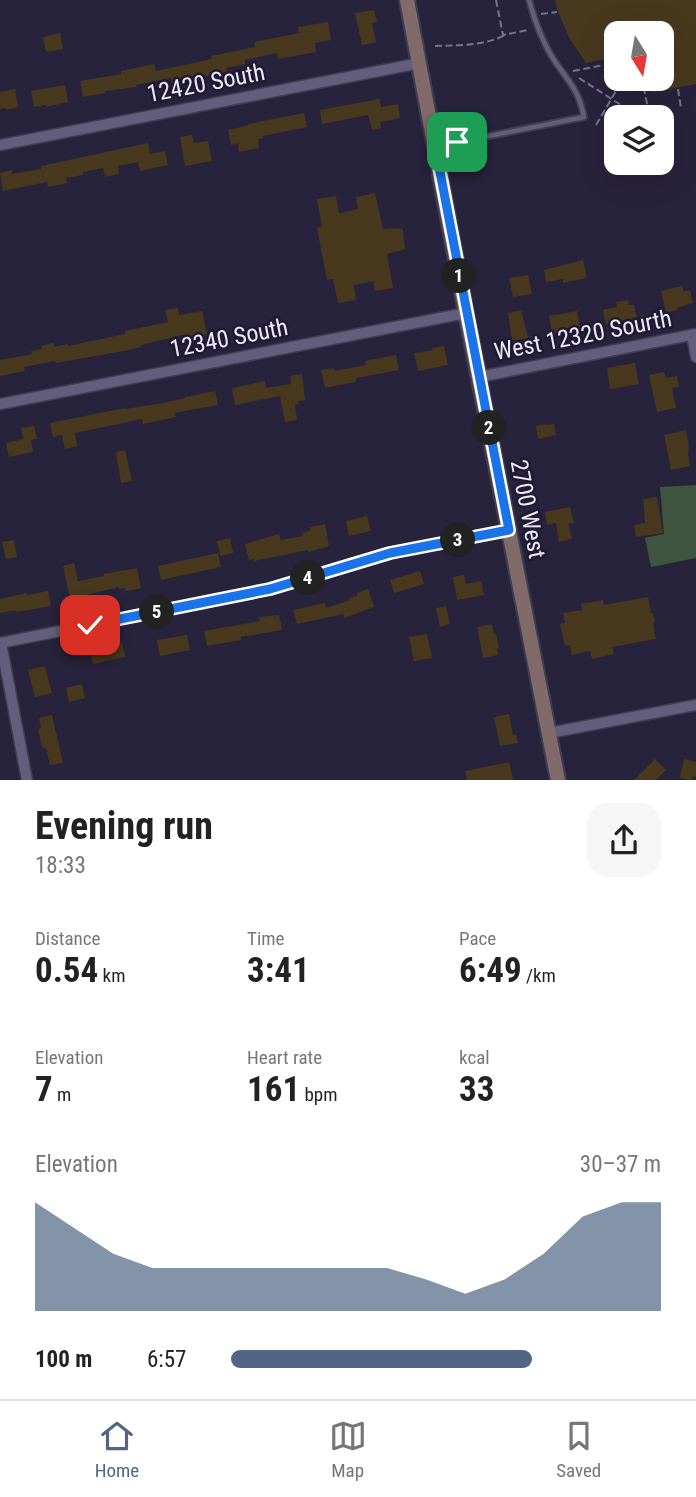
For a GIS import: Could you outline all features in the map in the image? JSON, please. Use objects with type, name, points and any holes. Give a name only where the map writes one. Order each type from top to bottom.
[{"type":"main road","name":"2700 West","points":[[407,0],[558,779]]},
{"type":"street","name":"12420 South","points":[[0,145],[420,63]]},
{"type":"street","name":"12340 South","points":[[0,404],[466,313]]},
{"type":"street","name":"West 12320 Sourth","points":[[479,377],[694,334]]},
{"type":"street","points":[[694,334],[696,357]]},
{"type":"street","points":[[27,779],[0,643],[270,589],[390,553],[509,530]]},
{"type":"street","points":[[549,733],[696,705]]},
{"type":"lane","points":[[435,146],[584,117],[580,100],[544,41],[529,0]]},
{"type":"path","points":[[496,0],[503,35],[507,34]]},
{"type":"path","points":[[541,14],[557,12]]},
{"type":"path","points":[[435,46],[473,44],[527,30]]},
{"type":"path","points":[[600,61],[601,66]]},
{"type":"path","points":[[573,71],[604,65]]},
{"type":"path","points":[[579,78],[621,105]]},
{"type":"path","points":[[678,89],[681,108]]},
{"type":"path","points":[[596,125],[617,91]]},
{"type":"green space","points":[[696,485],[696,558],[651,567],[645,538],[664,534],[660,487]]},
{"type":"building","points":[[555,0],[696,0],[696,84],[674,88],[674,21],[604,21],[604,59],[586,63],[570,39]]},
{"type":"building","points":[[374,10],[377,22],[372,23],[376,42],[362,45],[355,13]]},
{"type":"building","points":[[328,22],[331,40],[315,43],[316,52],[278,59],[277,53],[245,60],[245,64],[226,68],[227,72],[172,83],[171,78],[83,97],[80,81],[121,74],[121,71],[154,64],[156,71],[212,59],[211,56],[255,47],[254,42],[299,33],[298,27]]},
{"type":"building","points":[[60,33],[63,49],[46,52],[43,37]]},
{"type":"building","points":[[65,85],[68,102],[34,107],[31,91]]},
{"type":"building","points":[[15,89],[18,107],[0,109],[0,92]]},
{"type":"building","points":[[380,99],[381,107],[398,104],[400,118],[380,122],[381,128],[372,130],[368,115],[322,124],[320,110]]},
{"type":"building","points":[[304,113],[307,127],[263,136],[258,139],[259,148],[239,152],[238,143],[231,145],[228,130]]},
{"type":"building","points":[[192,135],[194,143],[208,141],[212,161],[185,166],[180,137]]},
{"type":"building","points":[[148,143],[150,154],[165,151],[168,165],[140,171],[138,162],[118,166],[119,174],[105,177],[103,168],[66,178],[67,183],[48,187],[47,182],[3,191],[0,173],[12,170],[12,174],[41,169],[41,166]]},
{"type":"building","points":[[375,193],[383,229],[402,228],[403,231],[405,249],[387,254],[393,288],[375,291],[373,281],[354,285],[356,300],[338,303],[333,279],[327,280],[317,228],[322,227],[317,199],[336,196],[339,213],[358,209],[356,197]]},
{"type":"building","points":[[583,260],[587,278],[563,283],[563,279],[546,282],[544,270]]},
{"type":"building","points":[[528,275],[532,294],[513,297],[509,278]]},
{"type":"building","points":[[682,286],[684,292],[690,290],[693,303],[666,313],[661,291]]},
{"type":"building","points":[[628,300],[629,305],[634,305],[637,318],[606,325],[603,310],[617,307],[616,302]]},
{"type":"building","points":[[178,308],[179,315],[202,311],[207,334],[190,339],[189,335],[182,335],[129,350],[24,367],[25,371],[0,376],[0,360],[32,354],[31,351],[42,349],[41,346],[54,343],[54,347],[68,346],[168,322],[165,310]]},
{"type":"building","points":[[521,310],[528,338],[512,341],[508,313]]},
{"type":"building","points":[[577,311],[580,327],[552,334],[549,316]]},
{"type":"building","points":[[444,346],[448,365],[418,371],[414,353]]},
{"type":"building","points":[[396,355],[399,370],[356,378],[356,382],[325,388],[321,370],[334,368],[334,371],[366,365],[365,361]]},
{"type":"building","points":[[635,363],[639,384],[610,389],[607,368]]},
{"type":"building","points":[[664,372],[666,378],[677,376],[679,387],[672,388],[676,408],[657,412],[649,375]]},
{"type":"building","points":[[302,374],[305,400],[298,401],[299,404],[295,405],[297,420],[285,422],[280,396],[235,405],[232,388],[265,381],[266,388],[291,384],[290,376]]},
{"type":"building","points":[[215,391],[218,405],[175,413],[176,417],[143,424],[142,419],[75,433],[77,446],[65,449],[62,435],[53,437],[50,423]]},
{"type":"building","points":[[554,424],[556,435],[538,439],[536,426]]},
{"type":"building","points":[[34,426],[37,439],[31,440],[33,452],[9,457],[6,443],[23,439],[21,428]]},
{"type":"building","points":[[686,430],[690,466],[671,470],[664,435]]},
{"type":"building","points":[[125,450],[132,481],[121,483],[116,452]]},
{"type":"building","points":[[657,497],[663,533],[636,537],[634,525],[645,523],[643,499]]},
{"type":"building","points":[[570,507],[574,523],[568,524],[572,539],[559,542],[556,523],[547,525],[545,512]]},
{"type":"building","points":[[367,516],[371,531],[349,536],[346,521]]},
{"type":"building","points":[[325,524],[329,546],[308,552],[249,560],[245,544],[279,534],[281,540],[303,536],[302,533],[310,531],[310,527]]},
{"type":"building","points":[[230,538],[233,553],[220,556],[217,541]]},
{"type":"building","points":[[14,540],[17,557],[6,559],[2,542]]},
{"type":"building","points":[[218,553],[221,567],[161,580],[158,566]]},
{"type":"building","points":[[74,563],[78,581],[137,568],[141,588],[126,591],[125,588],[119,587],[70,599],[63,566]]},
{"type":"building","points":[[420,571],[424,584],[394,593],[390,580]]},
{"type":"building","points":[[464,575],[466,584],[481,581],[484,595],[457,600],[453,577]]},
{"type":"building","points":[[368,589],[374,607],[344,618],[343,614],[297,624],[293,610],[325,603],[326,608],[350,600],[349,598],[357,596],[357,593]]},
{"type":"building","points":[[48,591],[51,606],[0,613],[0,599]]},
{"type":"building","points":[[648,597],[655,622],[656,639],[612,647],[614,654],[592,659],[590,651],[572,655],[570,645],[565,646],[560,624],[565,623],[563,613],[582,610],[581,604],[603,600],[604,605]]},
{"type":"building","points":[[446,606],[450,624],[440,627],[436,608]]},
{"type":"building","points":[[279,615],[282,630],[207,646],[204,631],[260,621],[259,617]]},
{"type":"building","points":[[492,624],[499,648],[498,655],[483,658],[477,627]]},
{"type":"building","points":[[427,634],[432,658],[414,661],[409,637]]},
{"type":"building","points":[[187,635],[190,650],[160,656],[157,640]]},
{"type":"building","points":[[103,643],[104,646],[122,643],[125,657],[93,664],[89,645]]},
{"type":"building","points":[[45,666],[52,693],[35,697],[28,670]]},
{"type":"building","points":[[82,684],[85,698],[69,702],[66,688]]},
{"type":"building","points":[[509,714],[513,735],[516,734],[518,743],[500,746],[494,717]]},
{"type":"building","points":[[52,715],[63,763],[50,765],[46,747],[42,748],[38,729],[41,728],[39,718]]},
{"type":"building","points":[[655,759],[666,770],[656,780],[634,780]]},
{"type":"building","points":[[684,759],[696,762],[696,777],[693,776],[692,780],[680,778]]},
{"type":"building","points":[[509,762],[513,780],[467,780],[465,771]]},
{"type":"route","points":[[90,625],[270,589],[390,553],[509,530],[435,146],[457,142]]}]
